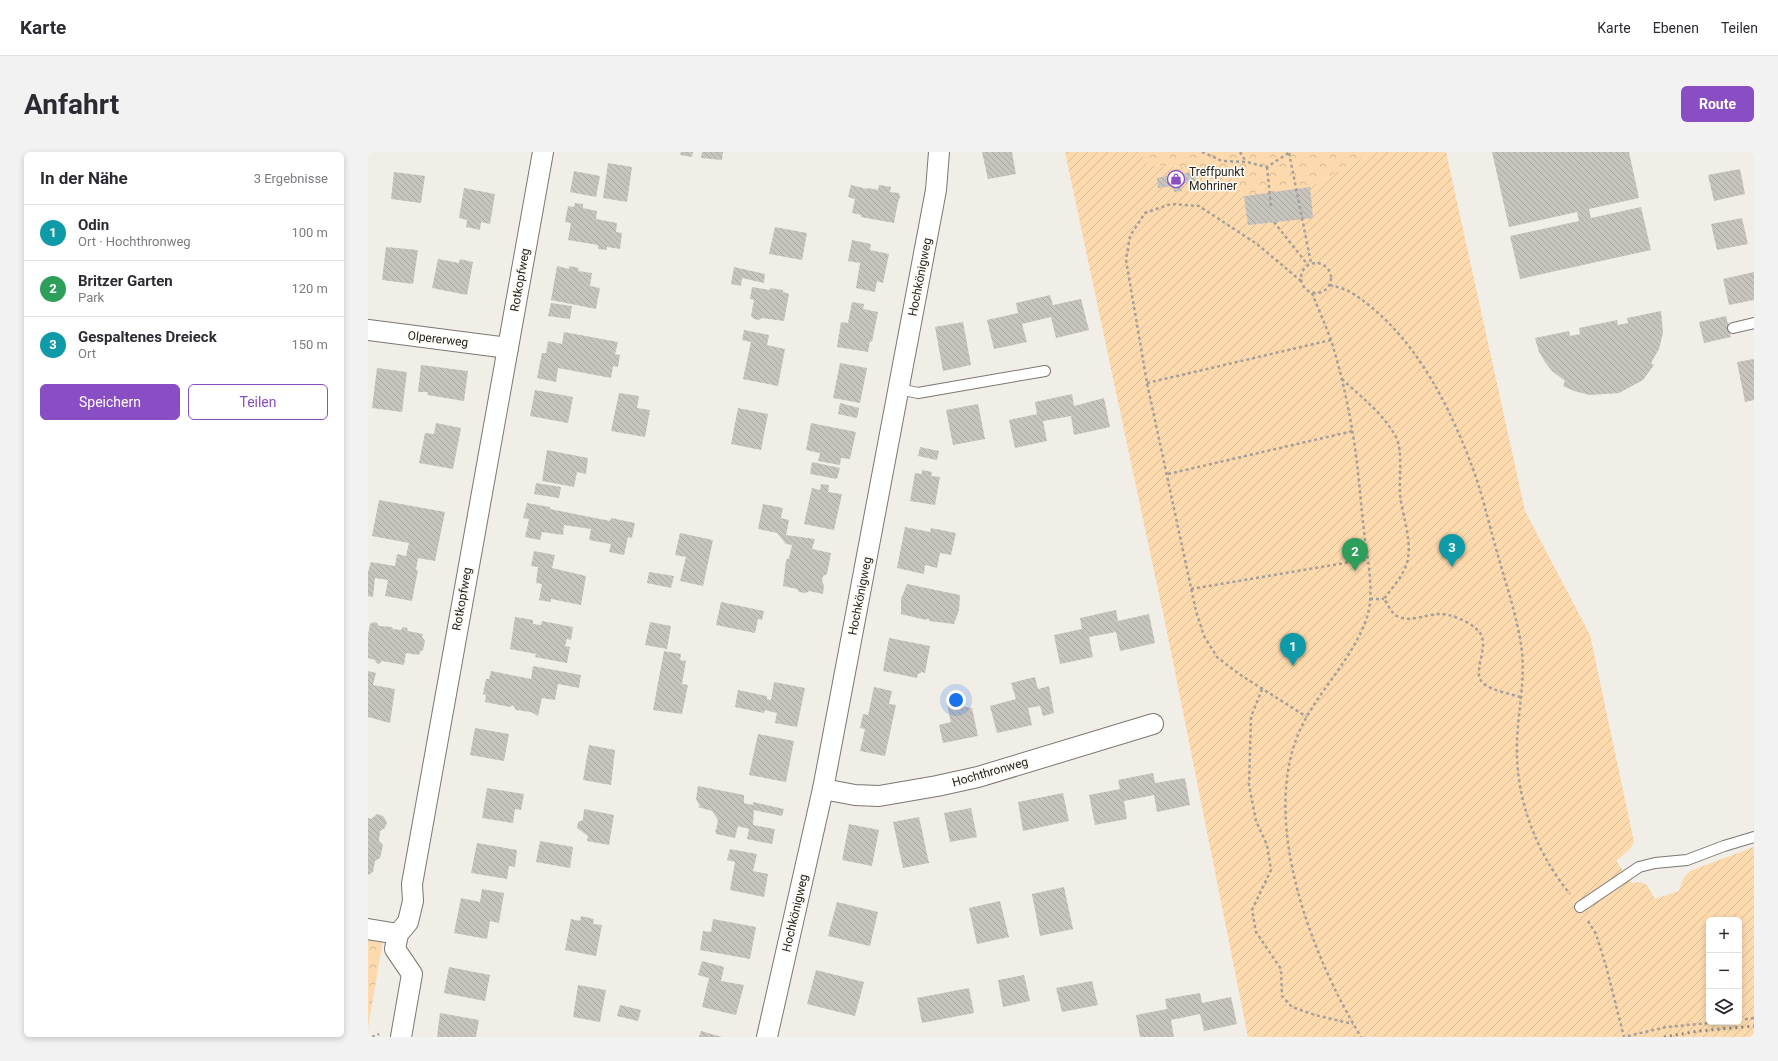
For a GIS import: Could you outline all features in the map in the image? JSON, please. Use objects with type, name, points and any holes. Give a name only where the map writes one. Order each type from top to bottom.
[{"type":"street","name":"Rotkopfweg","points":[[401,1037],[412,974],[394,949],[398,934],[408,922],[412,902],[412,884],[430,778],[543,152]]},
{"type":"street","name":"Hochkönigweg","points":[[767,1037],[823,789],[936,190],[939,152]]},
{"type":"street","name":"Olpererweg","points":[[368,330],[508,348]]},
{"type":"street","name":"Hochthronweg","points":[[823,789],[855,795],[879,796],[937,786],[978,777],[1153,724]]},
{"type":"street","points":[[368,929],[398,934]]},
{"type":"lane","points":[[1733,328],[1754,323]]},
{"type":"lane","points":[[899,389],[918,393],[1045,371]]},
{"type":"lane","points":[[1580,907],[1639,867],[1655,863],[1687,860],[1724,846],[1754,837]]},
{"type":"path","points":[[1202,152],[1222,161],[1247,162],[1267,167],[1289,152],[1311,263]]},
{"type":"path","points":[[1240,152],[1247,162]]},
{"type":"path","points":[[1267,167],[1271,206]]},
{"type":"path","points":[[1307,717],[1262,689],[1217,657],[1204,636],[1196,611],[1168,474],[1147,383],[1126,260],[1130,236],[1145,213],[1171,204],[1198,206],[1257,244],[1301,281],[1305,288],[1312,293],[1331,340],[1342,379],[1352,431],[1368,559],[1370,600],[1367,617],[1345,662],[1307,717],[1296,742],[1290,760],[1286,785],[1285,811],[1288,842],[1297,885],[1315,946],[1332,985],[1361,1037]]},
{"type":"path","points":[[1274,222],[1308,265]]},
{"type":"path","points":[[1301,281],[1302,272],[1311,263],[1316,262],[1326,266],[1332,275],[1330,285],[1320,293],[1312,293]]},
{"type":"path","points":[[1330,285],[1351,292],[1399,333],[1432,380],[1453,421],[1473,470],[1517,624],[1522,664],[1517,741],[1518,775],[1526,814],[1542,853],[1560,882],[1580,907],[1598,941],[1624,1037],[1666,1027],[1706,1024]]},
{"type":"path","points":[[1147,383],[1331,340]]},
{"type":"path","points":[[1342,379],[1380,414],[1396,437],[1400,449],[1400,496],[1407,531],[1407,563],[1402,574],[1384,599]]},
{"type":"path","points":[[1168,474],[1352,431]]},
{"type":"path","points":[[1191,589],[1368,559]]},
{"type":"path","points":[[1384,599],[1397,616],[1403,618],[1441,614],[1455,617],[1468,623],[1480,633],[1484,641],[1479,675],[1481,682],[1486,686],[1520,697]]},
{"type":"path","points":[[1370,600],[1384,599]]},
{"type":"path","points":[[1262,689],[1251,717],[1249,785],[1256,821],[1267,846],[1271,870],[1252,910],[1256,932],[1281,969],[1282,996],[1292,1008],[1353,1024]]},
{"type":"path","points":[[1742,1020],[1754,1018]]},
{"type":"green space","points":[[1065,152],[1139,152],[1149,165],[1226,170],[1244,196],[1310,187],[1374,152],[1446,152],[1525,511],[1590,635],[1634,842],[1630,849],[1616,861],[1632,883],[1640,882],[1647,885],[1655,899],[1679,891],[1684,877],[1690,871],[1754,847],[1754,1037],[1248,1037],[1167,632]]},
{"type":"green space","points":[[1139,152],[1374,152],[1310,187],[1244,196],[1226,170],[1149,165]]},
{"type":"green space","points":[[368,937],[383,940],[368,1028]]},
{"type":"building","points":[[681,152],[693,152],[692,157],[680,155]]},
{"type":"building","points":[[702,152],[723,152],[722,160],[701,158]]},
{"type":"building","points":[[982,152],[1012,152],[1016,174],[988,179]]},
{"type":"building","points":[[1492,152],[1629,152],[1639,198],[1589,209],[1591,218],[1641,207],[1651,250],[1520,279],[1510,236],[1579,221],[1577,212],[1509,227]]},
{"type":"building","points":[[608,163],[632,167],[627,202],[603,198]]},
{"type":"building","name":"Treffpunkt Mohriner","points":[[1178,169],[1179,174],[1194,172],[1196,181],[1181,184],[1182,191],[1174,192],[1173,186],[1158,188],[1157,178],[1172,175],[1171,171]]},
{"type":"building","points":[[1740,169],[1745,194],[1714,201],[1708,175]]},
{"type":"building","points":[[574,171],[600,176],[596,197],[570,192]]},
{"type":"building","points":[[394,172],[425,176],[421,203],[391,199]]},
{"type":"building","points":[[851,185],[878,190],[879,185],[891,187],[890,192],[899,193],[900,197],[894,223],[861,217],[861,215],[852,213],[855,199],[848,197]]},
{"type":"building","points":[[1310,187],[1313,218],[1248,225],[1244,196]]},
{"type":"building","points":[[464,188],[495,194],[490,224],[481,222],[480,230],[466,227],[467,220],[459,218]]},
{"type":"building","points":[[575,203],[583,204],[583,208],[597,211],[596,219],[617,223],[616,232],[622,233],[620,249],[607,247],[607,250],[598,249],[598,245],[568,240],[571,223],[565,222],[568,206],[574,207]]},
{"type":"building","points":[[1742,218],[1748,244],[1717,250],[1711,224]]},
{"type":"building","points":[[775,227],[807,233],[802,260],[769,254]]},
{"type":"building","points":[[852,240],[871,244],[870,250],[889,254],[883,283],[877,281],[875,292],[856,288],[860,263],[848,261]]},
{"type":"building","points":[[386,247],[418,250],[413,284],[382,280]]},
{"type":"building","points":[[438,259],[459,263],[460,259],[473,262],[467,295],[432,288]]},
{"type":"building","points":[[557,266],[569,269],[569,266],[579,268],[578,271],[592,273],[590,286],[600,288],[596,309],[551,300]]},
{"type":"building","points":[[734,267],[765,274],[764,283],[742,278],[741,286],[731,284]]},
{"type":"building","points":[[1754,272],[1754,300],[1729,305],[1723,279]]},
{"type":"building","points":[[752,287],[770,290],[770,288],[783,290],[783,292],[789,294],[784,321],[762,318],[759,320],[754,319],[751,316],[754,300],[750,299]]},
{"type":"building","points":[[1050,295],[1053,305],[1081,299],[1089,330],[1056,338],[1051,317],[1022,324],[1027,342],[994,349],[987,320],[1018,313],[1016,303]]},
{"type":"building","points":[[852,302],[864,304],[863,309],[878,312],[872,342],[870,341],[868,352],[837,347],[841,322],[848,323]]},
{"type":"building","points":[[551,303],[572,306],[570,319],[548,316]]},
{"type":"building","points":[[1661,311],[1663,333],[1659,349],[1651,363],[1654,365],[1643,380],[1619,393],[1590,395],[1574,391],[1563,386],[1565,381],[1552,371],[1545,362],[1539,352],[1535,338],[1569,331],[1570,336],[1580,334],[1579,328],[1617,320],[1618,325],[1628,323],[1627,318]]},
{"type":"building","points":[[1726,316],[1731,337],[1704,343],[1699,322]]},
{"type":"building","points":[[963,322],[971,365],[943,371],[935,327]]},
{"type":"building","points":[[744,330],[769,335],[767,345],[785,349],[778,386],[743,379],[751,342],[742,340]]},
{"type":"building","points":[[564,332],[618,342],[615,354],[620,355],[618,367],[613,366],[611,378],[558,368],[556,382],[537,378],[542,353],[546,353],[548,341],[562,344]]},
{"type":"building","points":[[1754,359],[1754,400],[1745,402],[1737,362]]},
{"type":"building","points":[[840,363],[867,368],[860,403],[833,398]]},
{"type":"building","points":[[421,365],[468,371],[464,401],[427,395],[428,392],[418,392]]},
{"type":"building","points":[[377,368],[407,372],[402,412],[372,408]]},
{"type":"building","points":[[535,390],[573,397],[568,423],[530,416]]},
{"type":"building","points":[[619,393],[639,396],[637,408],[650,410],[645,437],[611,431]]},
{"type":"building","points":[[1072,394],[1074,406],[1104,398],[1110,427],[1074,435],[1071,416],[1043,421],[1047,441],[1015,448],[1009,420],[1037,414],[1035,402]]},
{"type":"building","points":[[840,403],[859,408],[857,418],[838,414]]},
{"type":"building","points":[[978,404],[985,439],[953,445],[946,410]]},
{"type":"building","points":[[738,408],[768,414],[761,450],[731,444]]},
{"type":"building","points":[[436,423],[461,428],[453,469],[419,463],[425,433],[434,434]]},
{"type":"building","points":[[811,423],[856,432],[850,459],[841,458],[840,465],[818,461],[820,453],[806,450]]},
{"type":"building","points":[[920,447],[939,451],[937,460],[918,456]]},
{"type":"building","points":[[547,450],[588,458],[586,474],[577,472],[574,487],[542,481]]},
{"type":"building","points":[[812,462],[840,468],[837,479],[810,474]]},
{"type":"building","points":[[922,470],[932,472],[931,476],[940,477],[935,505],[910,501],[915,473],[922,474]]},
{"type":"building","points":[[536,483],[561,487],[559,498],[534,494]]},
{"type":"building","points":[[821,484],[829,485],[828,492],[842,494],[834,530],[804,524],[812,488],[820,490]]},
{"type":"building","points":[[379,500],[445,512],[435,561],[418,558],[416,570],[418,570],[412,601],[385,596],[388,580],[375,578],[373,597],[368,596],[368,572],[371,562],[395,566],[397,554],[406,556],[409,543],[372,536]]},
{"type":"building","points":[[527,503],[610,521],[611,518],[635,523],[632,538],[628,537],[624,555],[609,552],[611,544],[589,540],[591,529],[564,525],[563,535],[542,532],[540,540],[525,537],[529,519],[523,518]]},
{"type":"building","points":[[763,504],[783,508],[781,518],[789,520],[786,535],[815,539],[812,549],[831,553],[827,574],[823,576],[823,594],[809,591],[806,593],[799,592],[797,589],[783,586],[786,560],[789,558],[792,545],[786,544],[777,533],[758,529]]},
{"type":"building","points":[[905,527],[930,532],[931,528],[956,533],[951,555],[940,553],[937,568],[925,565],[924,574],[897,568]]},
{"type":"building","points":[[680,533],[713,540],[703,586],[680,581],[686,557],[675,555]]},
{"type":"building","points":[[534,551],[555,555],[552,568],[586,576],[581,605],[551,599],[551,602],[539,600],[542,584],[536,583],[538,567],[531,566]]},
{"type":"building","points":[[649,572],[674,576],[671,588],[647,583]]},
{"type":"building","points":[[907,584],[960,595],[959,610],[954,624],[929,621],[929,619],[926,620],[901,614],[901,599]]},
{"type":"building","points":[[721,602],[764,611],[762,620],[758,619],[755,633],[716,625]]},
{"type":"building","points":[[1116,610],[1118,621],[1149,614],[1155,643],[1120,651],[1116,632],[1089,637],[1093,657],[1060,664],[1054,635],[1082,629],[1080,618]]},
{"type":"building","points":[[515,617],[533,620],[533,624],[541,625],[542,621],[573,627],[571,640],[567,639],[565,646],[570,647],[567,663],[535,657],[536,654],[510,649]]},
{"type":"building","points":[[374,622],[379,626],[392,627],[393,629],[401,630],[403,627],[407,628],[408,631],[423,634],[422,637],[425,641],[423,650],[419,655],[406,653],[404,665],[382,661],[379,664],[376,663],[375,660],[368,658],[368,635],[370,624]]},
{"type":"building","points":[[650,622],[671,626],[667,649],[645,645]]},
{"type":"building","points":[[889,638],[930,646],[925,673],[922,672],[918,674],[917,678],[883,671]]},
{"type":"building","points":[[664,651],[681,654],[680,660],[686,661],[682,684],[688,685],[682,714],[653,710]]},
{"type":"building","points":[[533,666],[581,675],[579,688],[558,684],[555,700],[542,698],[538,716],[531,712],[516,710],[513,705],[510,707],[485,702],[486,695],[483,694],[486,679],[489,679],[491,671],[531,679]]},
{"type":"building","points":[[368,671],[376,673],[373,685],[395,689],[390,723],[368,717]]},
{"type":"building","points":[[1035,677],[1038,689],[1049,686],[1054,713],[1043,716],[1040,706],[1028,708],[1032,725],[997,733],[990,706],[1016,699],[1011,683]]},
{"type":"building","points":[[774,682],[805,688],[797,727],[775,723],[777,713],[765,710],[764,713],[735,707],[738,690],[767,696],[767,699],[771,700]]},
{"type":"building","points":[[874,687],[892,691],[889,704],[896,705],[885,756],[860,751],[865,729],[860,728],[863,714],[868,715]]},
{"type":"building","points":[[949,704],[972,708],[978,736],[943,743],[939,725],[951,722],[947,705]]},
{"type":"building","points":[[475,728],[509,734],[504,761],[470,755]]},
{"type":"building","points":[[758,734],[794,741],[786,782],[749,775]]},
{"type":"building","points":[[589,745],[615,750],[611,785],[583,780]]},
{"type":"building","points":[[1153,773],[1155,783],[1185,778],[1190,805],[1157,812],[1154,795],[1124,801],[1127,819],[1095,825],[1089,795],[1120,789],[1118,780]]},
{"type":"building","points":[[698,786],[744,795],[744,803],[753,805],[753,802],[784,809],[782,816],[754,810],[753,825],[775,829],[772,844],[747,839],[749,829],[738,826],[735,838],[716,834],[715,830],[718,820],[712,811],[698,807],[700,806],[696,799]]},
{"type":"building","points":[[487,788],[524,794],[521,810],[515,809],[513,823],[482,818]]},
{"type":"building","points":[[1063,793],[1069,821],[1023,831],[1018,802]]},
{"type":"building","points":[[971,808],[977,837],[950,842],[944,813]]},
{"type":"building","points":[[584,809],[614,815],[609,845],[587,841],[588,836],[577,828],[578,822],[583,820]]},
{"type":"building","points":[[377,814],[383,816],[387,822],[385,828],[380,831],[379,841],[383,845],[380,858],[375,861],[373,872],[368,875],[368,818],[371,819]]},
{"type":"building","points":[[919,817],[929,863],[903,868],[893,822]]},
{"type":"building","points":[[849,824],[879,830],[872,866],[842,860]]},
{"type":"building","points":[[540,841],[573,847],[570,868],[536,862]]},
{"type":"building","points":[[477,843],[517,850],[515,867],[509,866],[507,879],[471,873]]},
{"type":"building","points":[[730,849],[757,854],[753,871],[768,874],[764,897],[730,890],[735,862],[727,860]]},
{"type":"building","points":[[1064,887],[1073,929],[1040,936],[1032,894]]},
{"type":"building","points":[[482,889],[504,893],[499,923],[490,921],[487,939],[454,933],[461,898],[480,902]]},
{"type":"building","points":[[1000,901],[1009,937],[977,944],[969,908]]},
{"type":"building","points":[[837,902],[878,912],[870,946],[828,936]]},
{"type":"building","points":[[581,916],[594,919],[593,924],[602,925],[596,956],[565,950],[571,919],[580,921]]},
{"type":"building","points":[[713,919],[756,927],[750,959],[700,950],[703,931],[711,932]]},
{"type":"building","points":[[702,961],[724,967],[721,981],[744,985],[736,1015],[702,1007],[709,978],[698,975]]},
{"type":"building","points":[[449,967],[490,975],[485,1001],[444,993]]},
{"type":"building","points":[[816,970],[864,982],[855,1016],[807,1004]]},
{"type":"building","points":[[1024,975],[1030,1001],[1003,1007],[998,980]]},
{"type":"building","points":[[1092,981],[1098,1005],[1062,1012],[1056,988]]},
{"type":"building","points":[[578,985],[606,990],[600,1022],[573,1017]]},
{"type":"building","points":[[969,988],[974,1013],[922,1023],[917,998]]},
{"type":"building","points":[[1200,993],[1202,1003],[1231,997],[1237,1024],[1204,1031],[1200,1014],[1171,1020],[1174,1037],[1140,1037],[1136,1015],[1167,1009],[1165,999]]},
{"type":"building","points":[[620,1005],[641,1010],[638,1021],[617,1016]]},
{"type":"building","points":[[440,1013],[479,1020],[476,1037],[437,1037]]},
{"type":"building","points":[[701,1031],[722,1037],[699,1037]]},
{"type":"railway","points":[[1664,1037],[1699,1031],[1754,1026]]},
{"type":"place","name":"Treffpunkt Mohriner","points":[[1176,179]]},
{"type":"place","name":"Gespaltenes Dreieck","points":[[1452,567]]},
{"type":"place","name":"Britzer Garten","points":[[1355,571]]},
{"type":"place","name":"Odin","points":[[1293,666]]}]
